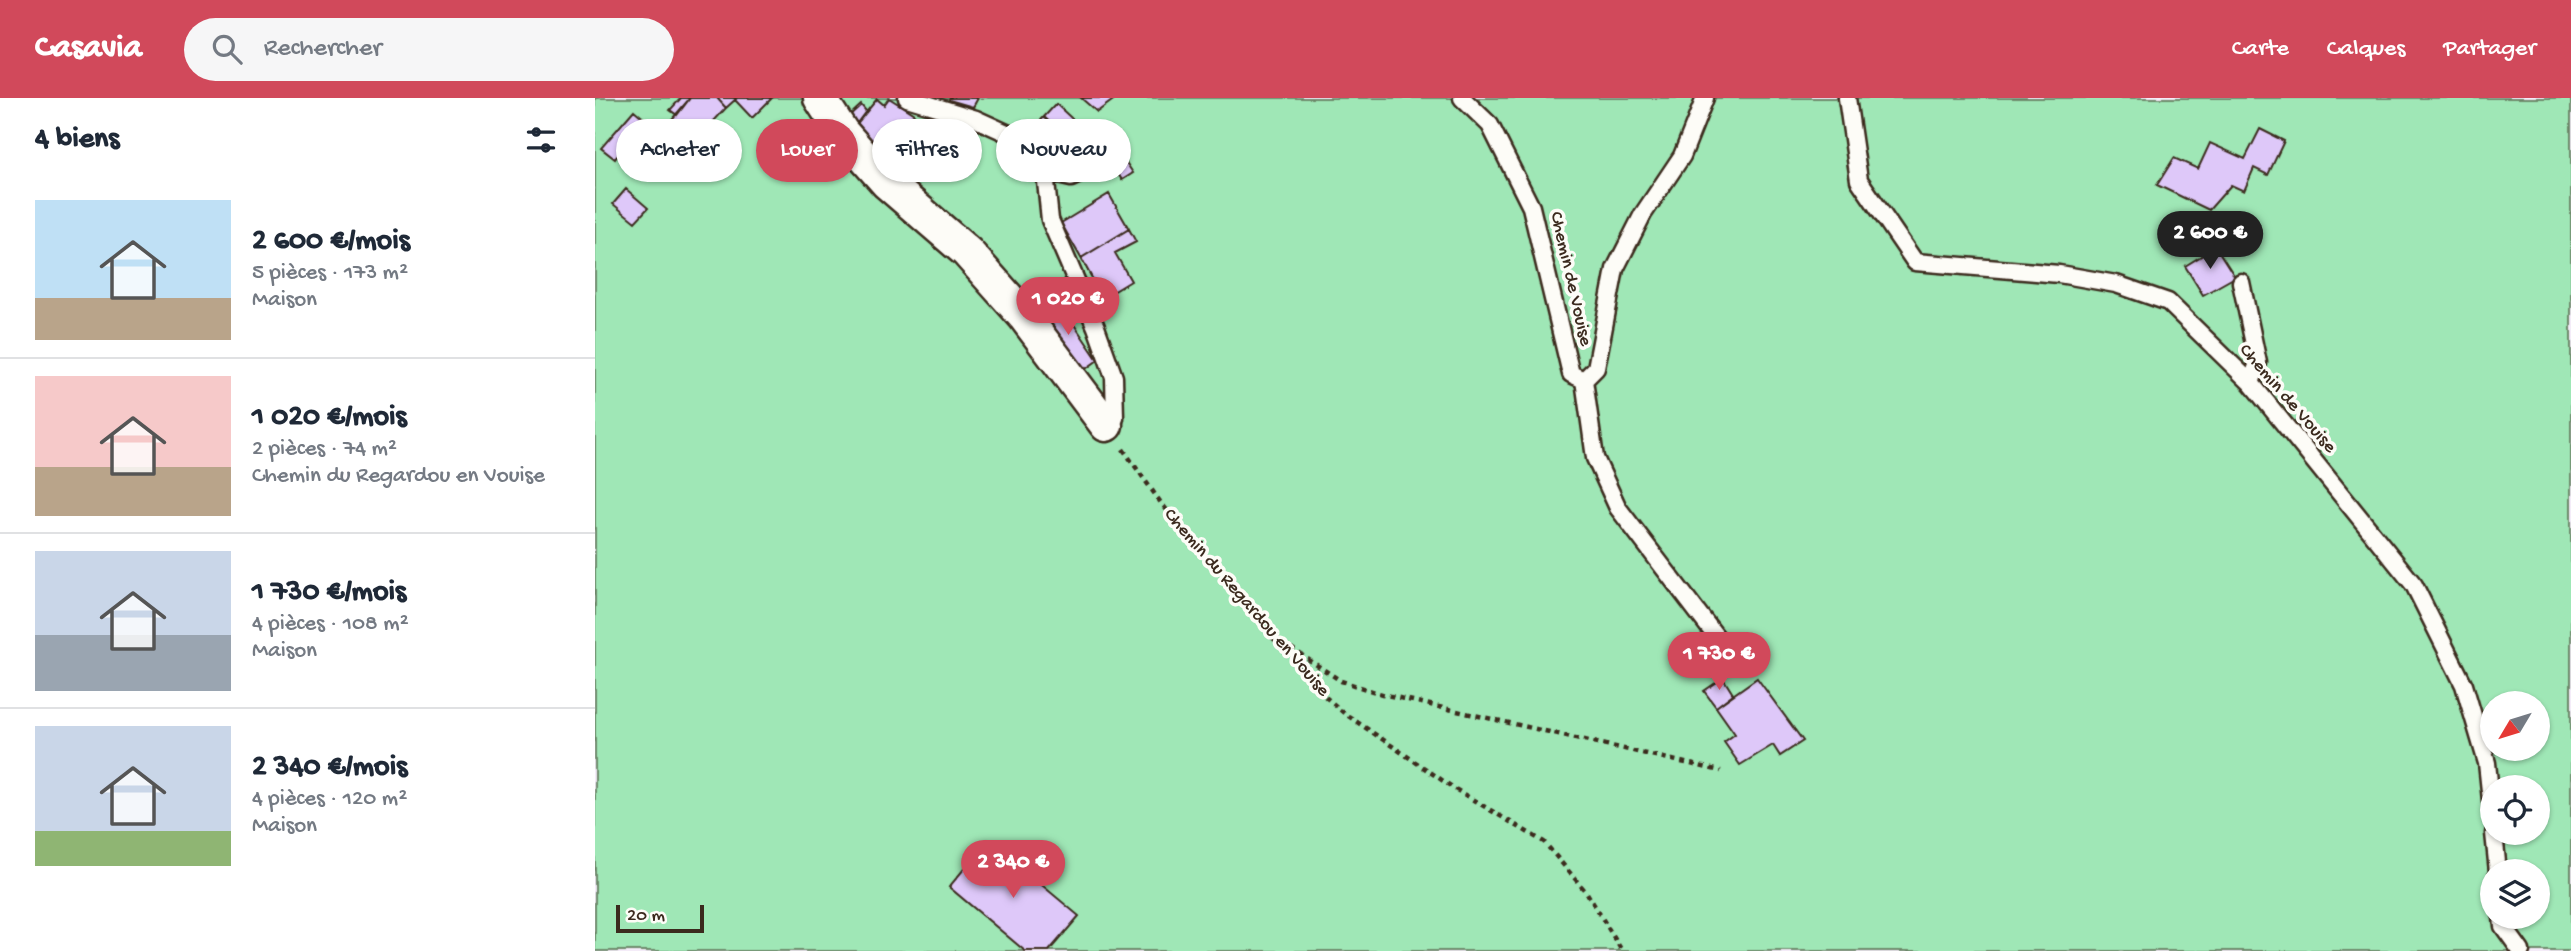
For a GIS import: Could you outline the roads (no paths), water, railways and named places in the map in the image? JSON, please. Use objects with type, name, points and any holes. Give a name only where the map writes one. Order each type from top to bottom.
[{"type":"street","points":[[820,98],[842,132],[887,183],[967,252],[1024,316],[1106,425]]},
{"type":"lane","points":[[907,98],[976,119],[996,128]]},
{"type":"lane","name":"Chemin de Vouise","points":[[1462,98],[1490,125],[1531,207],[1571,374],[1584,380],[1596,368],[1615,269],[1643,214],[1682,156],[1705,98]]},
{"type":"lane","name":"Chemin de Vouise","points":[[1847,98],[1859,180],[1915,262],[2059,274],[2116,284],[2168,302],[2251,383],[2414,584],[2464,685],[2488,775]]},
{"type":"lane","points":[[1046,182],[1050,219],[1114,377],[1115,418],[1106,425]]},
{"type":"lane","points":[[2241,282],[2258,363],[2251,383]]},
{"type":"lane","points":[[1584,380],[1595,458],[1618,508],[1727,651]]},
{"type":"lane","points":[[2505,929],[2521,951]]}]
